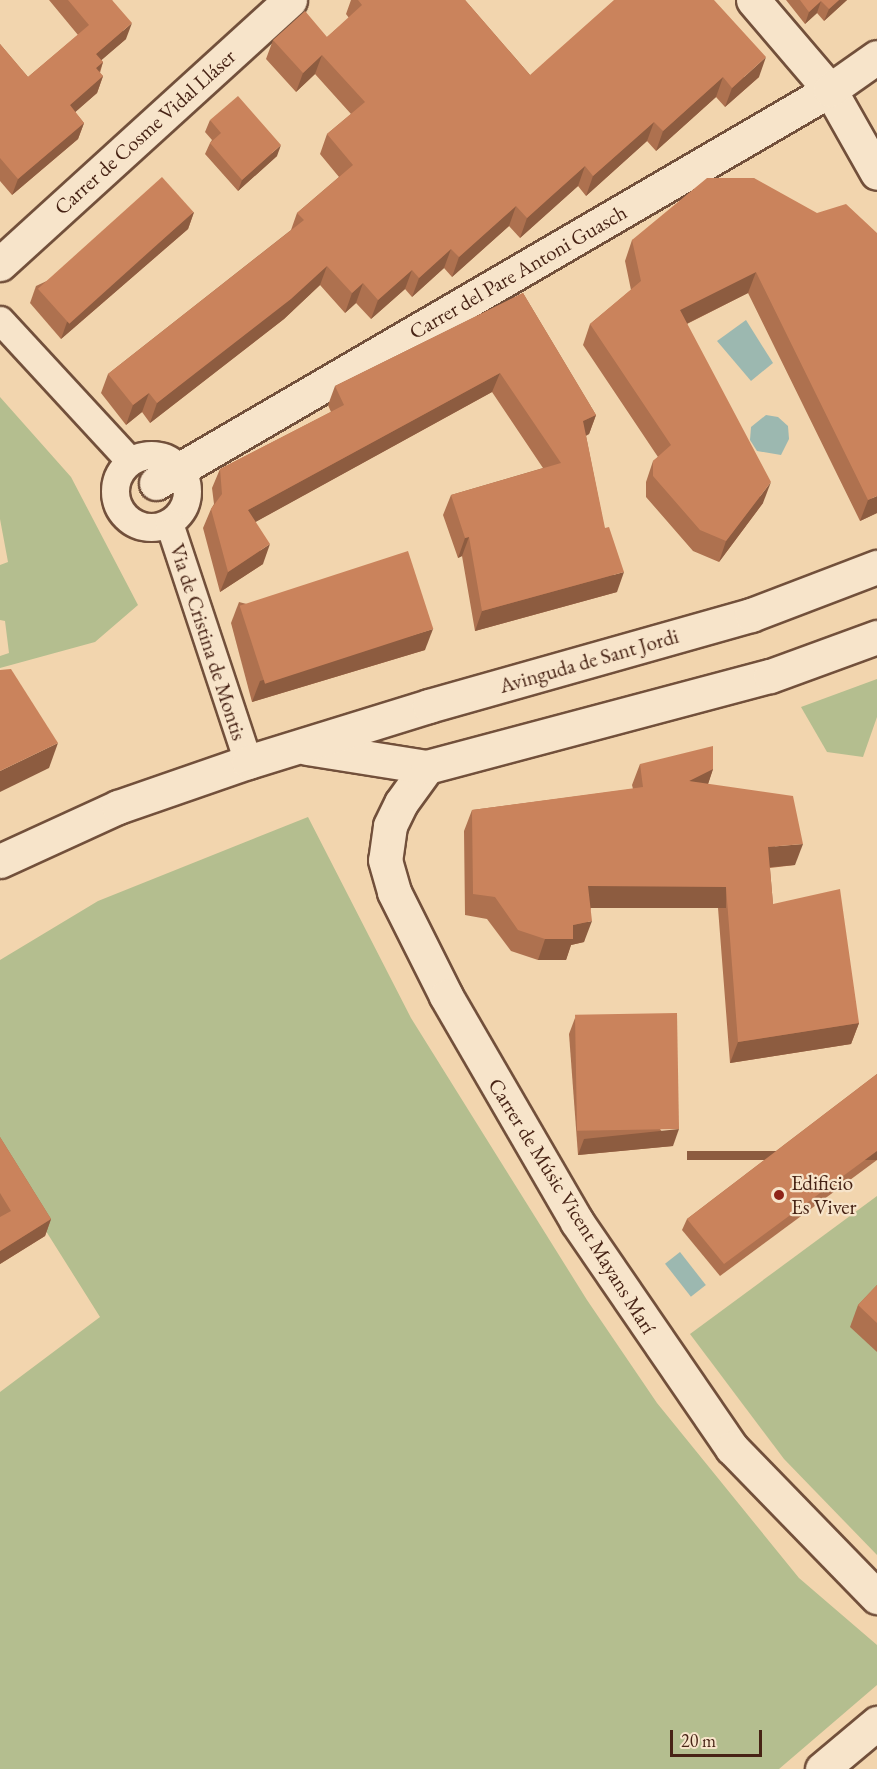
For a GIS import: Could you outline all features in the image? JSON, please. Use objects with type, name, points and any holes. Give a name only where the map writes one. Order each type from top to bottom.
[{"type":"street","name":"Carrer de Cosme Vidal Lláser","points":[[0,264],[290,0]]},
{"type":"street","points":[[753,0],[830,90],[877,173]]},
{"type":"street","name":"Carrer del Pare Antoni Guasch","points":[[169,476],[830,90],[877,57]]},
{"type":"street","points":[[0,320],[130,461]]},
{"type":"street","points":[[147,454],[166,457],[169,476],[188,488],[184,509],[169,523],[142,526],[120,511],[115,484],[130,461],[147,454]]},
{"type":"street","name":"Via de Cristina de Montis","points":[[169,523],[248,762]]},
{"type":"street","name":"Avinguda de Sant Jordi","points":[[0,861],[118,807],[248,762],[429,705],[751,615],[877,567]]},
{"type":"street","name":"Avinguda de Sant Jordi","points":[[299,747],[427,767],[770,676],[877,637]]},
{"type":"street","name":"Carrer de Músic Vicent Mayans Marí","points":[[427,767],[401,803],[390,826],[385,860],[394,892],[446,996],[577,1222],[732,1448],[877,1597]]},
{"type":"street","points":[[822,1769],[877,1722]]},
{"type":"green space","points":[[0,397],[71,477],[138,605],[95,642],[0,668],[0,656],[9,653],[5,621],[0,620],[0,565],[8,562],[0,519]]},
{"type":"green space","points":[[877,679],[877,717],[863,757],[827,752],[801,707]]},
{"type":"green space","points":[[308,817],[411,1018],[587,1300],[657,1403],[799,1578],[877,1645],[877,1685],[779,1769],[0,1769],[0,1392],[100,1317],[0,1158],[0,960],[98,901]]},
{"type":"green space","points":[[877,1196],[877,1555],[784,1459],[690,1334]]},
{"type":"water","points":[[746,320],[773,363],[751,381],[717,341]]},
{"type":"water","points":[[766,415],[778,417],[788,426],[789,439],[781,455],[757,451],[750,440],[751,427]]},
{"type":"water","points":[[680,1252],[706,1285],[691,1297],[665,1264]]},
{"type":"building","points":[[68,0],[112,0],[132,23],[96,54],[103,62],[96,68],[103,76],[70,105],[84,123],[18,179],[0,158],[0,44],[28,77],[89,25]]},
{"type":"building","points":[[358,0],[465,0],[530,75],[614,0],[714,0],[766,57],[732,88],[723,77],[663,131],[654,122],[593,176],[585,166],[527,218],[516,206],[459,257],[451,249],[419,278],[412,270],[378,300],[363,283],[352,293],[327,266],[291,299],[157,403],[149,393],[133,405],[108,374],[304,220],[297,213],[353,165],[327,134],[365,102],[322,55],[303,73],[273,40],[305,11],[327,37],[362,5]]},
{"type":"building","points":[[800,0],[839,0],[829,9],[821,1],[809,12]]},
{"type":"building","points":[[238,96],[281,145],[242,180],[210,143],[221,133],[210,120]]},
{"type":"building","points":[[162,177],[193,212],[69,324],[38,289]]},
{"type":"building","points":[[707,178],[754,178],[817,213],[846,204],[877,233],[877,496],[868,500],[756,272],[680,310],[771,482],[726,541],[700,530],[653,476],[653,461],[671,445],[590,324],[641,281],[632,240]]},
{"type":"building","points":[[523,293],[596,415],[583,421],[605,528],[609,527],[624,572],[482,611],[469,537],[465,538],[451,495],[561,463],[500,373],[248,510],[270,544],[228,572],[211,509],[222,494],[220,469],[344,405],[335,386]]},
{"type":"building","points":[[408,551],[433,629],[265,684],[240,606]]},
{"type":"building","points":[[11,669],[58,743],[0,771],[0,670]]},
{"type":"building","points":[[713,746],[713,769],[689,781],[793,796],[803,844],[768,847],[773,904],[840,889],[859,1023],[738,1042],[726,887],[588,886],[592,921],[573,925],[573,939],[545,939],[518,930],[495,897],[473,894],[472,810],[643,787],[640,764]]},
{"type":"building","points":[[677,1013],[679,1129],[577,1131],[575,1015]]},
{"type":"building","name":"Edificio Es Viver","points":[[877,1074],[877,1151],[724,1264],[687,1219]]},
{"type":"building","points":[[0,1137],[51,1219],[0,1251],[0,1217],[11,1211],[0,1193]]},
{"type":"building","points":[[877,1285],[877,1323],[858,1305]]},
{"type":"place","name":"Edificio Es Viver","points":[[779,1195]]}]
